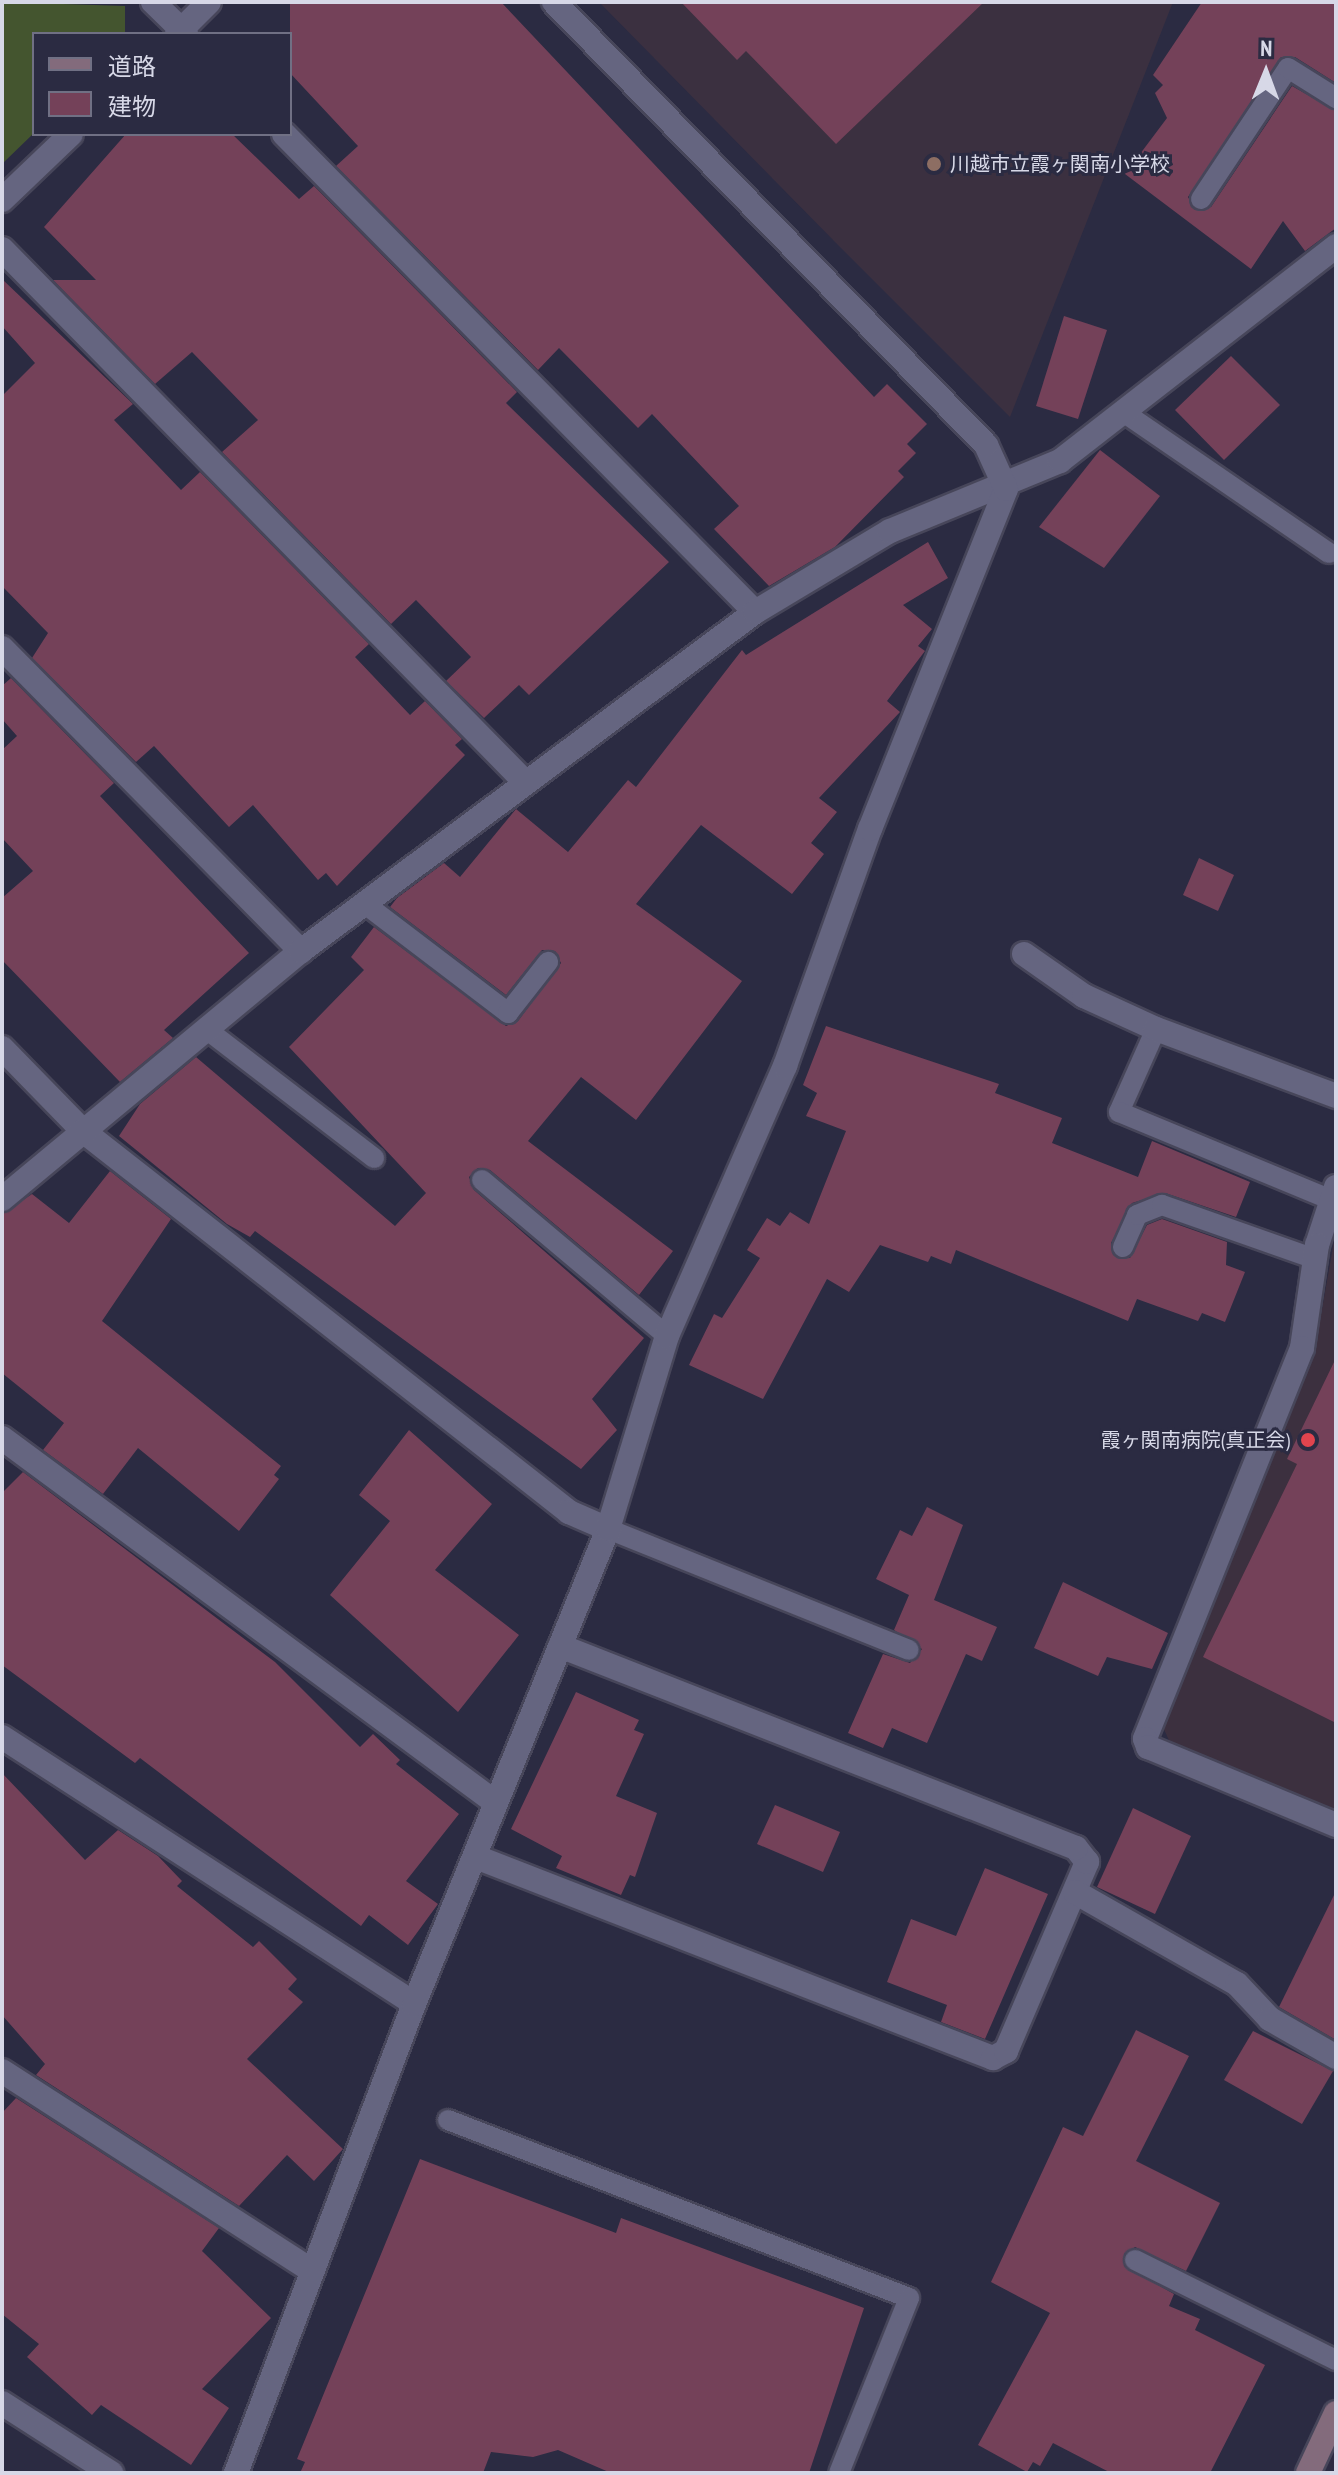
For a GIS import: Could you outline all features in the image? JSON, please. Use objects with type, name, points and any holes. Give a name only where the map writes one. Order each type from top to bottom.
[{"type":"main road","points":[[1308,2473],[1336,2413]]},
{"type":"street","points":[[153,2],[180,32]]},
{"type":"street","points":[[182,32],[209,2]]},
{"type":"street","points":[[236,2473],[414,2004],[608,1529],[667,1336],[785,1066],[870,829],[1006,489],[986,445],[554,2]]},
{"type":"street","points":[[2,200],[69,136]]},
{"type":"street","points":[[286,136],[755,612]]},
{"type":"street","points":[[2,1199],[301,951],[524,781],[755,612],[876,537],[1006,489],[1126,414],[1336,246]]},
{"type":"street","points":[[2,249],[524,781]]},
{"type":"street","points":[[2,648],[301,951]]},
{"type":"street","points":[[1024,954],[1084,996],[1156,1029],[1336,1096]]},
{"type":"street","points":[[2,1048],[83,1131],[569,1512],[608,1529]]},
{"type":"street","points":[[1334,1194],[1315,1259],[1302,1348],[1145,1739],[1148,1747],[1336,1825]]},
{"type":"street","points":[[2,1438],[496,1803]]},
{"type":"street","points":[[476,1857],[993,2058],[1006,2051],[1087,1862],[1076,1848],[560,1646]]},
{"type":"street","points":[[2,1737],[414,2004]]},
{"type":"street","points":[[1075,1892],[1237,1984],[1270,2019],[1336,2057]]},
{"type":"street","points":[[2,2071],[311,2270]]},
{"type":"street","points":[[2,2403],[111,2473]]},
{"type":"lane","points":[[1201,199],[1288,68],[1336,98]]},
{"type":"lane","points":[[1126,414],[1329,553]]},
{"type":"lane","points":[[365,904],[508,1013],[548,962]]},
{"type":"lane","points":[[206,1029],[374,1158]]},
{"type":"lane","points":[[1156,1029],[1119,1112],[1334,1194]]},
{"type":"lane","points":[[482,1180],[667,1336]]},
{"type":"lane","points":[[1123,1247],[1137,1215],[1162,1205],[1315,1259]]},
{"type":"lane","points":[[608,1529],[909,1650]]},
{"type":"lane","points":[[448,2120],[909,2298],[839,2473]]},
{"type":"lane","points":[[1135,2260],[1336,2360]]},
{"type":"shaded area","name":"川越市立霞ヶ関南小学校","points":[[599,2],[1173,2],[1010,417],[838,245]]},
{"type":"shaded area","name":"霞ヶ関南病院(真正会)","points":[[1336,1230],[1336,1812],[1172,1747],[1162,1725],[1315,1349]]},
{"type":"green space","points":[[2,2],[125,6],[125,32],[32,32],[32,135],[2,164]]},
{"type":"building","points":[[290,2],[501,2],[874,397],[887,384],[927,424],[907,444],[916,453],[898,471],[904,477],[835,547],[769,586],[714,529],[739,506],[652,414],[638,428],[559,348],[538,370],[336,166],[358,146],[292,75]]},
{"type":"building","points":[[681,2],[984,2],[836,144],[746,51],[737,60]]},
{"type":"building","points":[[1202,2],[1336,2],[1336,83],[1295,57],[1281,57],[1188,197],[1195,210],[1211,207],[1292,86],[1336,111],[1336,228],[1305,251],[1283,221],[1251,269],[1125,174],[1167,118],[1155,93],[1163,85],[1153,75]]},
{"type":"building","points":[[124,136],[234,136],[299,199],[314,186],[517,392],[506,403],[669,562],[529,695],[519,685],[484,718],[446,681],[471,657],[416,600],[391,624],[222,452],[258,420],[192,352],[155,384],[53,280],[96,280],[44,227]]},
{"type":"building","points":[[2,279],[133,404],[114,420],[181,490],[200,472],[369,644],[355,657],[410,715],[425,701],[462,739],[455,745],[465,755],[337,886],[326,873],[318,880],[253,805],[229,827],[154,746],[136,762],[32,658],[48,633],[2,586],[2,396],[35,363],[2,326]]},
{"type":"building","points":[[1064,316],[1107,330],[1078,419],[1036,406]]},
{"type":"building","points":[[1231,356],[1280,405],[1224,460],[1175,410]]},
{"type":"building","points":[[1100,450],[1160,496],[1104,568],[1039,527]]},
{"type":"building","points":[[928,542],[948,578],[903,605],[932,629],[918,646],[925,651],[887,701],[900,712],[819,798],[837,812],[811,843],[824,854],[792,894],[701,825],[636,904],[742,981],[636,1120],[581,1077],[528,1141],[673,1251],[639,1295],[490,1170],[478,1168],[469,1177],[474,1190],[644,1338],[592,1399],[617,1430],[581,1469],[255,1231],[250,1237],[227,1224],[119,1136],[140,1104],[196,1057],[395,1226],[426,1193],[289,1047],[364,970],[351,957],[374,927],[506,1026],[518,1021],[561,963],[555,951],[542,950],[506,995],[390,907],[397,898],[444,863],[460,877],[516,809],[568,852],[628,780],[636,787],[742,650],[746,655]]},
{"type":"building","points":[[11,678],[114,783],[100,796],[249,953],[164,1030],[173,1038],[120,1082],[2,960],[2,898],[33,871],[2,838],[2,750],[17,736],[2,719],[2,686]]},
{"type":"building","points":[[1199,858],[1234,875],[1218,911],[1183,895]]},
{"type":"building","points":[[826,1026],[999,1084],[995,1093],[1062,1118],[1052,1143],[1138,1177],[1152,1141],[1250,1182],[1236,1217],[1165,1193],[1132,1203],[1111,1243],[1113,1255],[1130,1258],[1147,1225],[1162,1219],[1227,1242],[1226,1265],[1245,1272],[1225,1322],[1202,1313],[1198,1321],[1137,1299],[1128,1321],[956,1250],[951,1264],[931,1256],[928,1262],[880,1245],[849,1292],[827,1279],[763,1399],[689,1365],[714,1314],[722,1318],[760,1258],[747,1250],[767,1218],[780,1226],[790,1212],[809,1224],[846,1131],[806,1116],[817,1093],[803,1085]]},
{"type":"building","points":[[110,1171],[171,1219],[102,1321],[281,1466],[274,1475],[279,1479],[239,1531],[138,1448],[103,1494],[43,1450],[64,1423],[2,1373],[2,1214],[32,1194],[69,1223]]},
{"type":"building","points":[[1336,1358],[1336,1723],[1203,1657],[1297,1464],[1287,1459]]},
{"type":"building","points":[[409,1430],[492,1504],[435,1570],[519,1635],[458,1712],[330,1595],[390,1521],[359,1495]]},
{"type":"building","points":[[23,1472],[275,1662],[360,1747],[373,1734],[400,1760],[396,1764],[459,1814],[406,1881],[438,1904],[408,1945],[369,1915],[361,1926],[140,1758],[135,1763],[2,1665],[2,1493]]},
{"type":"building","points":[[927,1507],[963,1525],[934,1600],[997,1627],[982,1661],[966,1654],[927,1743],[892,1728],[883,1748],[848,1733],[883,1654],[910,1663],[922,1649],[894,1630],[909,1595],[876,1579],[900,1530],[912,1536]]},
{"type":"building","points":[[1063,1582],[1168,1633],[1152,1669],[1107,1657],[1098,1676],[1034,1648]]},
{"type":"building","points":[[576,1692],[639,1720],[634,1730],[644,1734],[616,1796],[657,1813],[635,1877],[630,1875],[621,1895],[556,1868],[562,1856],[511,1829]]},
{"type":"building","points":[[2,1773],[85,1860],[118,1830],[158,1856],[182,1881],[177,1886],[253,1947],[259,1941],[297,1979],[288,1989],[303,2002],[247,2059],[343,2149],[314,2181],[287,2155],[239,2206],[36,2075],[45,2064],[2,2015]]},
{"type":"building","points":[[775,1805],[840,1832],[823,1872],[757,1844]]},
{"type":"building","points":[[1133,1808],[1191,1836],[1155,1914],[1097,1887]]},
{"type":"building","points":[[985,1868],[1048,1894],[985,2039],[941,2022],[947,2005],[887,1982],[911,1919],[956,1936]]},
{"type":"building","points":[[1336,1891],[1336,2040],[1279,2007]]},
{"type":"building","points":[[1136,2030],[1189,2056],[1136,2161],[1220,2203],[1186,2271],[1135,2247],[1124,2254],[1124,2266],[1174,2294],[1169,2306],[1200,2319],[1195,2330],[1265,2365],[1210,2473],[1111,2473],[1053,2443],[1040,2466],[1033,2462],[1027,2472],[978,2445],[1050,2313],[991,2282],[1063,2127],[1083,2136]]},
{"type":"building","points":[[1253,2031],[1333,2071],[1302,2124],[1224,2080]]},
{"type":"building","points":[[16,2098],[219,2228],[202,2251],[271,2318],[202,2389],[229,2408],[191,2465],[101,2405],[92,2415],[27,2357],[39,2344],[2,2314],[2,2113]]},
{"type":"building","points":[[420,2159],[616,2233],[621,2218],[864,2308],[809,2473],[611,2473],[558,2450],[533,2457],[491,2452],[483,2473],[300,2473],[305,2462],[297,2459]]},
{"type":"place","name":"川越市立霞ヶ関南小学校","points":[[934,164]]},
{"type":"place","name":"霞ヶ関南病院(真正会)","points":[[1308,1440]]}]
